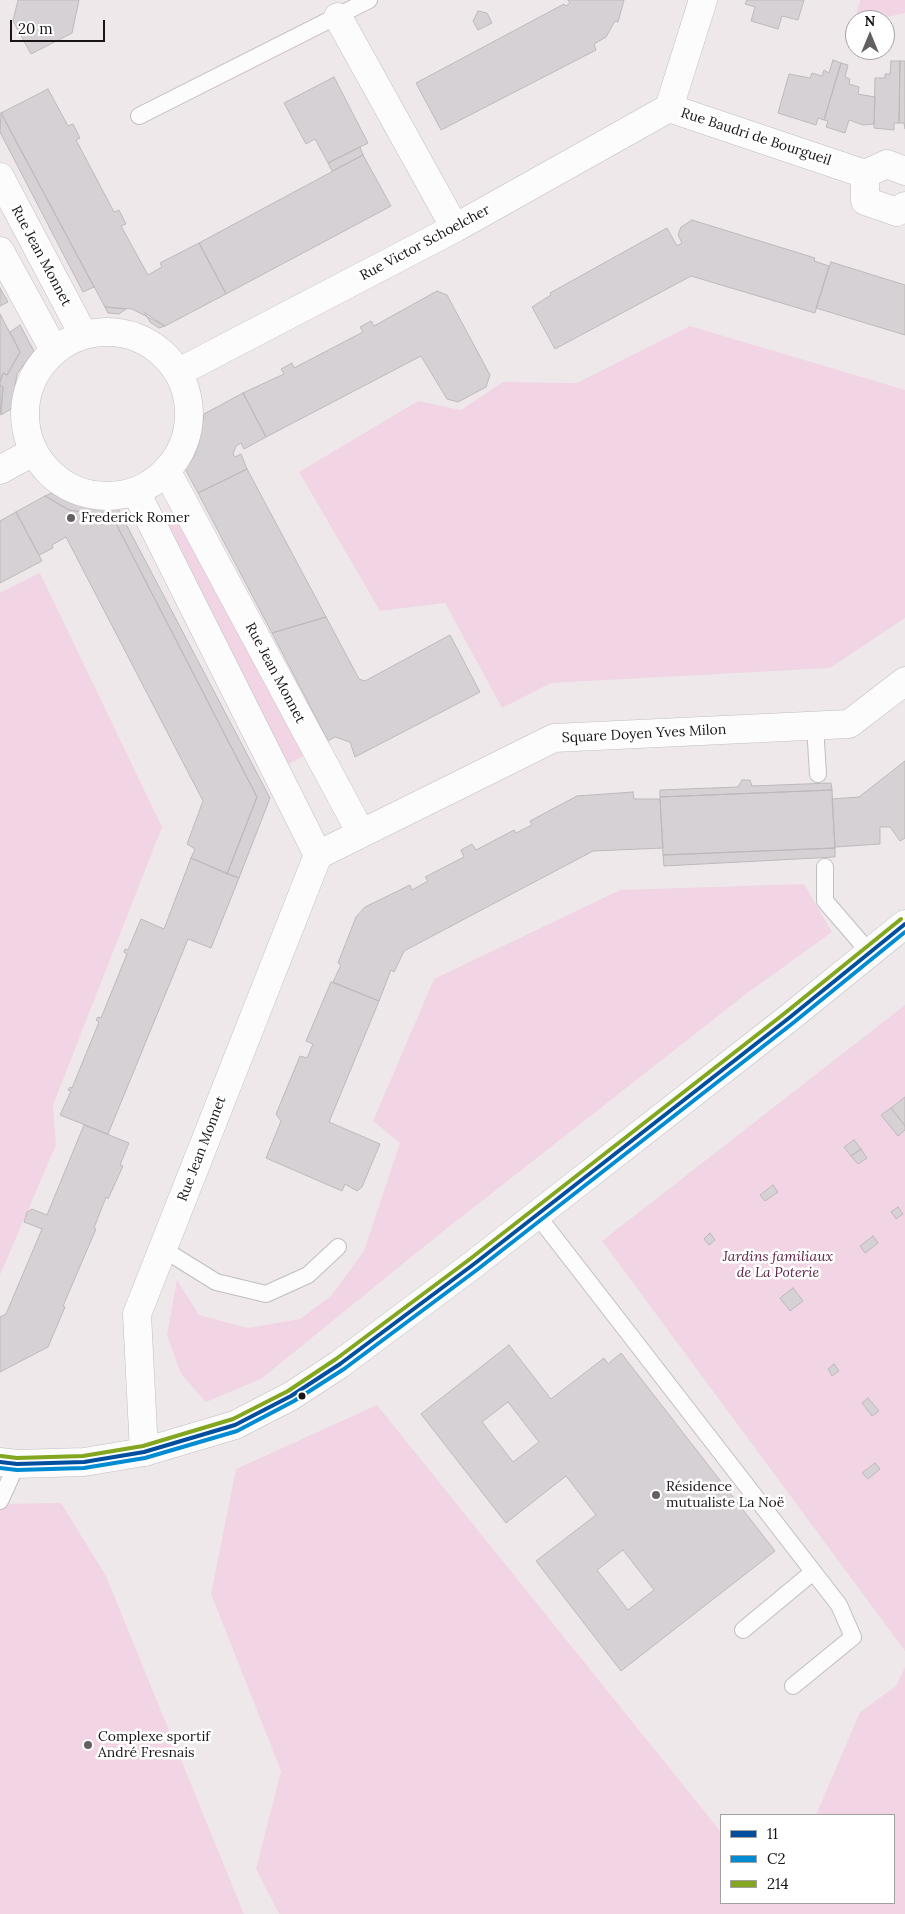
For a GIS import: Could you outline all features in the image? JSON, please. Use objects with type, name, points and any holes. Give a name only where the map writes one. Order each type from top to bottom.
[{"type":"street","name":"Rue Baudri de Bourgueil","points":[[704,0],[669,108],[865,174]]},
{"type":"street","points":[[338,17],[455,228]]},
{"type":"street","name":"Rue Victor Schoelcher","points":[[179,372],[455,228],[669,108]]},
{"type":"street","points":[[902,211],[865,201],[865,174],[887,164],[905,171]]},
{"type":"street","name":"Rue Jean Monnet","points":[[0,177],[83,334]]},
{"type":"street","points":[[0,251],[54,350]]},
{"type":"street","points":[[122,332],[155,346],[179,372],[189,402],[187,439],[166,472],[136,492],[101,496],[73,490],[60,482],[33,452],[24,412],[30,384],[36,370],[54,350],[83,334],[122,332]]},
{"type":"street","points":[[0,470],[33,452]]},
{"type":"street","name":"Rue Jean Monnet","points":[[166,472],[361,832]]},
{"type":"street","points":[[136,492],[318,855],[361,832]]},
{"type":"street","name":"Square Doyen Yves Milon","points":[[361,832],[554,738],[849,724],[905,681]]},
{"type":"street","name":"Rue Jean Monnet","points":[[144,1452],[137,1314],[318,855]]},
{"type":"street","points":[[9,1463],[84,1462],[144,1452],[234,1425],[290,1396],[377,1336],[537,1215],[789,1018],[905,924]]},
{"type":"lane","points":[[139,116],[369,0]]},
{"type":"lane","points":[[815,726],[818,774]]},
{"type":"lane","points":[[825,867],[825,901],[869,952]]},
{"type":"lane","points":[[537,1215],[839,1605],[853,1637],[793,1686]]},
{"type":"lane","points":[[163,1248],[216,1282],[266,1294],[308,1275],[338,1247]]},
{"type":"lane","points":[[0,1500],[9,1463]]},
{"type":"lane","points":[[743,1630],[813,1572]]},
{"type":"green space","points":[[860,0],[905,0],[905,13],[895,15],[895,10],[858,10]]},
{"type":"green space","points":[[690,326],[905,390],[905,618],[830,668],[551,683],[502,708],[445,603],[380,611],[299,472],[418,401],[461,410],[503,382],[577,383]]},
{"type":"green space","points":[[178,508],[307,754],[275,772],[145,524]]},
{"type":"green space","points":[[40,573],[162,827],[53,1105],[56,1145],[0,1275],[0,593]]},
{"type":"green space","points":[[804,884],[832,932],[746,994],[436,1237],[261,1379],[206,1402],[181,1374],[167,1335],[177,1280],[199,1315],[248,1328],[300,1319],[331,1296],[364,1251],[400,1143],[373,1121],[434,979],[620,890]]},
{"type":"green space","name":"Jardins familiaux de La Poterie","points":[[905,1005],[905,1651],[602,1241]]},
{"type":"green space","points":[[377,1405],[720,1831],[720,1904],[895,1904],[895,1814],[816,1814],[860,1712],[896,1686],[905,1667],[905,1914],[279,1914],[256,1869],[281,1771],[211,1594],[236,1469]]},
{"type":"green space","name":"Complexe sportif André Fresnais","points":[[61,1503],[106,1576],[244,1914],[0,1914],[0,1504]]},
{"type":"building","points":[[18,0],[79,0],[72,33],[31,54],[13,21]]},
{"type":"building","points":[[568,0],[624,0],[618,22],[615,21],[606,37],[594,44],[596,50],[441,130],[416,83],[564,4],[566,6],[570,3]]},
{"type":"building","points":[[747,0],[804,0],[798,20],[782,16],[778,29],[751,21],[755,7],[745,4]]},
{"type":"building","points":[[478,11],[487,13],[492,23],[478,30],[473,21]]},
{"type":"building","points":[[833,60],[841,63],[824,120],[818,118],[816,125],[778,113],[789,74],[810,78],[812,73],[822,76],[824,70],[829,73]]},
{"type":"building","points":[[891,61],[900,61],[899,123],[894,123],[894,130],[874,128],[875,78],[885,78],[885,74],[890,74]]},
{"type":"building","points":[[900,61],[905,61],[905,129],[904,123],[899,123]]},
{"type":"building","points":[[841,63],[848,65],[845,77],[850,79],[849,84],[859,87],[858,94],[875,97],[874,124],[863,125],[849,120],[845,133],[826,127],[828,121],[824,120]]},
{"type":"building","points":[[334,77],[368,143],[328,163],[315,139],[306,144],[284,103]]},
{"type":"building","points":[[48,89],[68,126],[73,124],[80,138],[76,140],[114,212],[119,210],[126,224],[121,226],[148,275],[162,267],[160,263],[199,243],[226,294],[165,326],[132,309],[105,307],[1,113]]},
{"type":"building","points":[[1,113],[94,287],[83,292],[0,132]]},
{"type":"building","points":[[360,147],[363,155],[332,171],[328,163]]},
{"type":"building","points":[[363,155],[391,206],[226,294],[199,243]]},
{"type":"building","points":[[692,220],[815,258],[814,261],[829,266],[815,313],[691,276],[555,349],[532,307],[551,295],[550,293],[667,228],[677,246],[682,243],[678,235],[681,227]]},
{"type":"building","points":[[831,262],[905,285],[905,335],[816,308]]},
{"type":"building","points":[[0,288],[8,302],[0,306]]},
{"type":"building","points":[[437,291],[447,295],[490,375],[486,387],[458,402],[447,399],[421,356],[266,437],[243,393],[284,374],[281,369],[292,363],[294,368],[363,332],[360,327],[371,321],[374,326]]},
{"type":"building","points":[[105,307],[126,309],[119,314],[108,313]]},
{"type":"building","points":[[145,313],[165,326],[159,328],[150,322]]},
{"type":"building","points":[[0,314],[20,352],[7,375],[3,373],[0,382]]},
{"type":"building","points":[[20,325],[34,351],[17,374],[11,409],[1,415],[3,387],[0,385],[0,382],[3,373],[7,375],[20,352],[10,332]]},
{"type":"building","points":[[0,385],[3,387],[0,415]]},
{"type":"building","points":[[243,393],[266,437],[244,449],[241,443],[236,446],[233,454],[235,457],[241,454],[247,469],[198,493],[185,469],[195,455],[204,414]]},
{"type":"building","points":[[247,469],[326,617],[272,633],[198,493]]},
{"type":"building","points":[[56,491],[83,502],[116,505],[270,798],[239,878],[227,874],[257,797],[112,516],[69,510],[45,496]]},
{"type":"building","points":[[45,496],[69,510],[112,516],[257,797],[227,874],[191,858],[195,849],[187,844],[203,801],[66,537],[52,545],[53,548],[39,555],[16,512]]},
{"type":"building","points":[[16,512],[42,561],[0,583],[0,521]]},
{"type":"building","points":[[326,617],[359,679],[365,681],[450,635],[480,692],[355,757],[350,742],[335,737],[328,741],[272,633]]},
{"type":"building","points":[[905,761],[905,838],[900,841],[890,827],[880,827],[880,844],[835,847],[832,799],[859,797]]},
{"type":"building","points":[[742,780],[750,780],[752,786],[831,783],[832,790],[660,797],[660,790],[738,787]]},
{"type":"building","points":[[832,790],[835,848],[663,855],[660,797]]},
{"type":"building","points":[[633,792],[634,799],[660,799],[663,848],[593,851],[404,951],[394,972],[391,970],[379,1001],[333,982],[341,965],[338,963],[356,917],[365,907],[410,885],[412,890],[428,881],[425,877],[464,857],[461,850],[472,844],[476,850],[514,830],[516,833],[532,825],[530,821],[577,796]]},
{"type":"building","points":[[835,848],[835,857],[664,866],[663,855]]},
{"type":"building","points":[[191,858],[239,878],[211,948],[188,939],[108,1134],[60,1115],[71,1091],[68,1090],[70,1087],[72,1088],[99,1022],[96,1020],[98,1017],[101,1018],[127,954],[124,952],[125,949],[128,950],[141,919],[164,929]]},
{"type":"building","points":[[331,982],[379,1001],[329,1122],[380,1144],[362,1187],[357,1191],[345,1184],[342,1191],[266,1158],[281,1121],[276,1114],[300,1056],[307,1058],[313,1044],[306,1041]]},
{"type":"building","points":[[905,1097],[905,1126],[891,1108]]},
{"type":"building","points":[[891,1108],[905,1126],[905,1130],[898,1136],[881,1115]]},
{"type":"building","points":[[84,1125],[129,1143],[120,1165],[123,1166],[108,1199],[106,1197],[94,1228],[96,1229],[63,1306],[65,1307],[48,1347],[0,1372],[0,1317],[6,1314],[42,1229],[24,1222],[27,1212],[32,1209],[47,1215]]},
{"type":"building","points":[[854,1140],[861,1149],[851,1156],[844,1147]]},
{"type":"building","points":[[861,1149],[867,1158],[858,1164],[851,1156]]},
{"type":"building","points":[[773,1185],[778,1192],[765,1201],[760,1195]]},
{"type":"building","points":[[898,1207],[903,1214],[896,1219],[891,1212]]},
{"type":"building","points":[[710,1233],[715,1240],[709,1245],[704,1239]]},
{"type":"building","points":[[873,1236],[878,1243],[865,1253],[860,1246]]},
{"type":"building","points":[[793,1288],[803,1301],[790,1311],[780,1298]]},
{"type":"building","name":"Résidence mutualiste La Noë","points":[[509,1345],[551,1399],[604,1358],[608,1364],[621,1353],[775,1551],[621,1671],[536,1561],[596,1515],[566,1476],[506,1523],[421,1414]],"holes":[[[508,1402],[539,1442],[513,1462],[482,1422]],[[623,1550],[654,1590],[628,1610],[597,1570]]]},
{"type":"building","points":[[834,1364],[839,1371],[832,1376],[828,1369]]},
{"type":"building","points":[[868,1398],[879,1411],[872,1416],[862,1403]]},
{"type":"building","points":[[875,1463],[880,1469],[868,1479],[862,1473]]},
{"type":"transit line","name":"214","points":[[1,1456],[17,1458],[83,1456],[143,1446],[233,1419],[288,1391],[336,1359],[470,1259],[785,1013],[901,919]]},
{"type":"transit line","name":"11","points":[[0,1462],[17,1464],[84,1462],[144,1452],[235,1425],[291,1396],[340,1364],[474,1264],[789,1018],[905,924]]},
{"type":"transit line","name":"C2","points":[[0,1468],[17,1470],[84,1468],[145,1458],[237,1431],[294,1401],[344,1369],[478,1269],[793,1023],[905,932]]},
{"type":"place","name":"Frederick Romer","points":[[71,518]]},
{"type":"place","name":"Résidence mutualiste La Noë","points":[[656,1495]]},
{"type":"place","name":"Complexe sportif André Fresnais","points":[[88,1745]]}]
